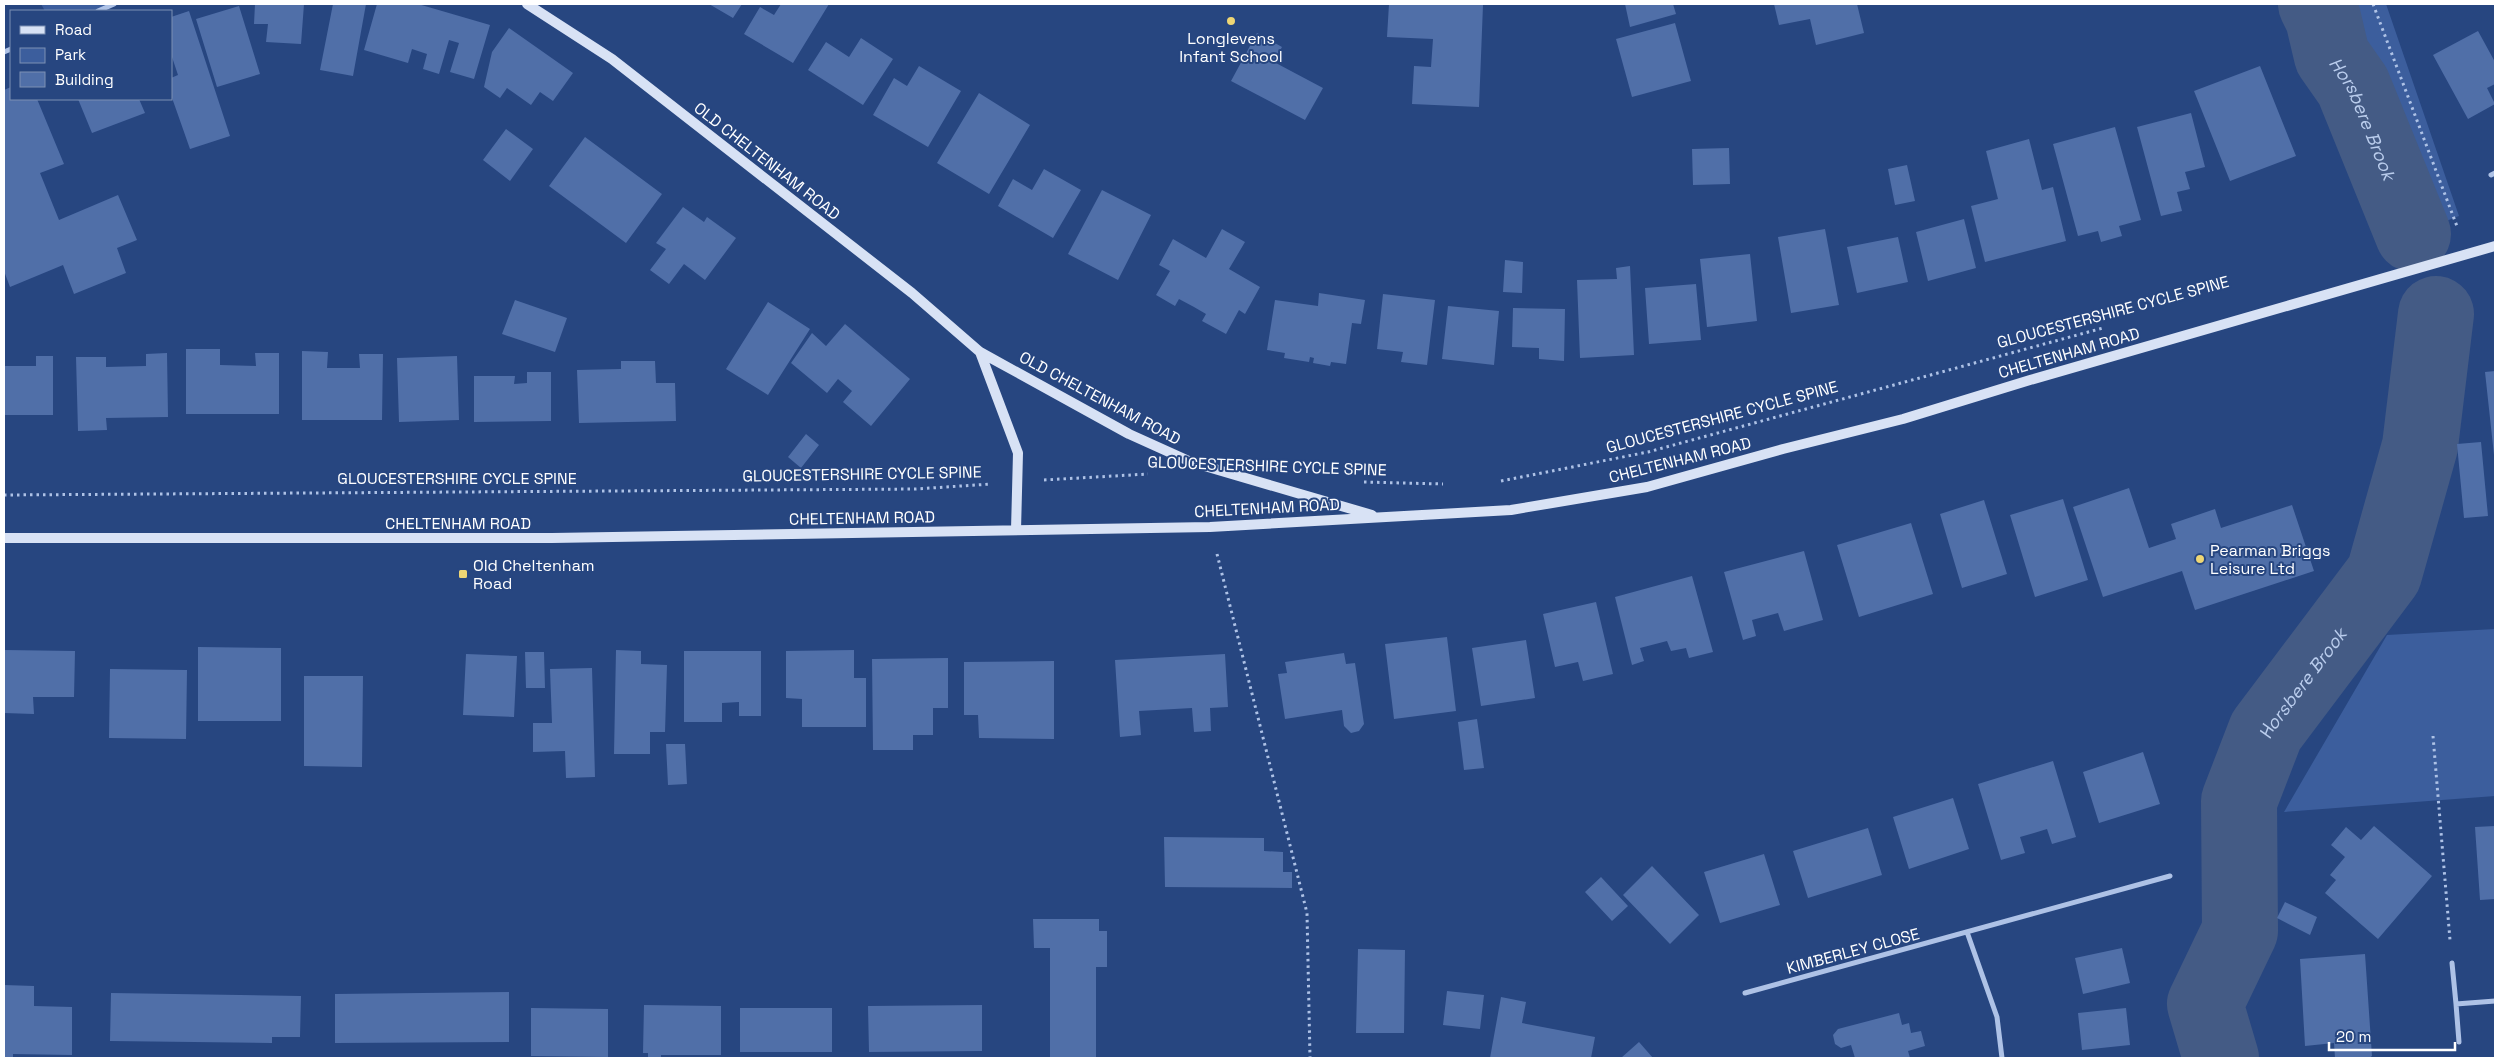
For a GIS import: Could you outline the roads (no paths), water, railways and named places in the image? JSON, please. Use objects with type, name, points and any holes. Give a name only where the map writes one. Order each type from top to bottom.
[{"type":"main road","name":"OLD CHELTENHAM ROAD","points":[[527,4],[612,59],[912,293],[980,352],[1129,434],[1191,462],[1380,518]]},
{"type":"main road","name":"CHELTENHAM ROAD","points":[[4,538],[552,538],[1210,527],[1511,510],[1647,487],[1783,449],[1903,419],[2040,377],[2466,256],[2495,246]]},
{"type":"main road","name":"OLD CHELTENHAM ROAD","points":[[980,352],[1018,454],[1016,530]]},
{"type":"street","points":[[100,10],[114,4]]},
{"type":"street","name":"KIMBERLEY CLOSE","points":[[1745,993],[2170,876]]},
{"type":"street","points":[[1967,932],[1998,1018],[2002,1058]]},
{"type":"street","points":[[2452,963],[2459,1042]]},
{"type":"street","points":[[2456,1004],[2495,1001]]},
{"type":"waterway","name":"Horsbere Brook","points":[[2316,4],[2323,18],[2332,56],[2353,86],[2413,234]]},
{"type":"waterway","name":"Horsbere Brook","points":[[2221,1058],[2205,1004],[2240,931],[2239,801],[2266,731],[2384,574],[2420,446],[2436,314]]},
{"type":"place","name":"Longlevens Infant School","points":[[1231,21]]},
{"type":"place","name":"Pearman Briggs Leisure Ltd","points":[[2200,559]]},
{"type":"place","name":"Old Cheltenham Road","points":[[463,574]]}]
